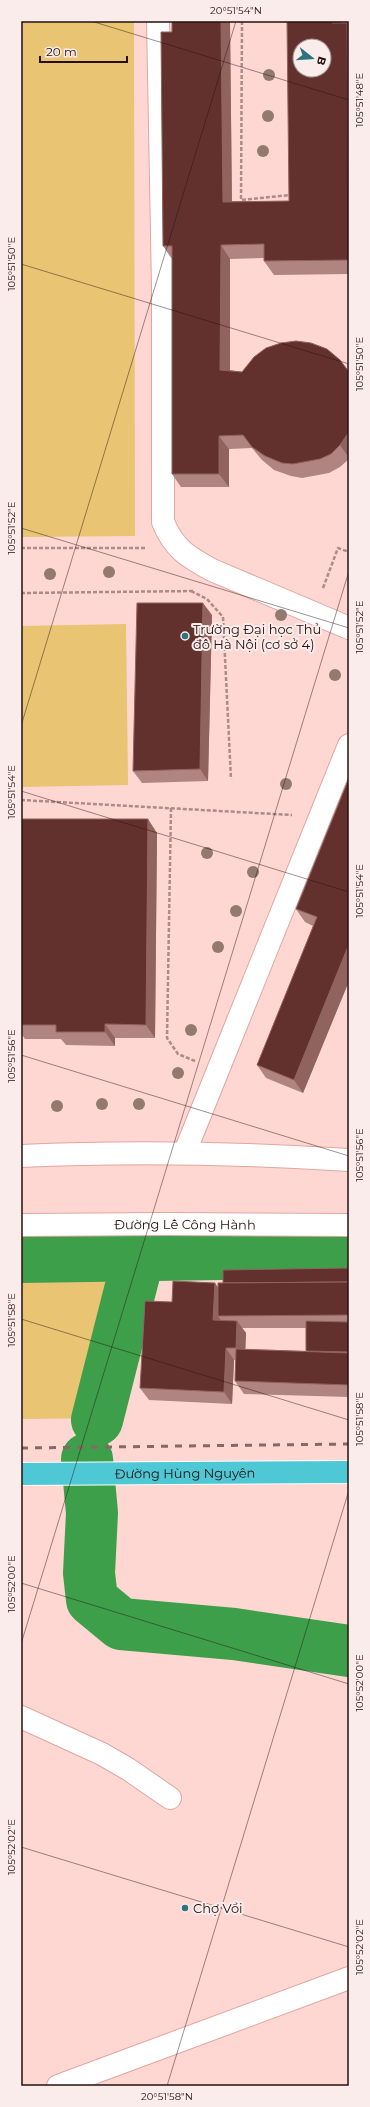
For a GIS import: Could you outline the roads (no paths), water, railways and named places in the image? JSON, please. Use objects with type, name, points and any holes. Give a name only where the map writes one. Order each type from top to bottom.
[{"type":"highway","name":"Đường Hùng Nguyên","points":[[21,1474],[349,1472]]},
{"type":"street","points":[[158,21],[163,287],[164,522],[169,536],[177,548],[190,558],[212,570],[349,628]]},
{"type":"street","points":[[185,1152],[349,745]]},
{"type":"street","points":[[21,1156],[110,1152],[185,1152],[349,1160]]},
{"type":"street","name":"Đường Lê Công Hành","points":[[21,1225],[349,1225]]},
{"type":"street","points":[[21,1717],[102,1754],[128,1769],[170,1798]]},
{"type":"street","points":[[58,2086],[349,1978]]},
{"type":"waterway","points":[[21,1257],[349,1252]]},
{"type":"waterway","points":[[97,1420],[139,1255]]},
{"type":"waterway","points":[[87,1459],[92,1513],[89,1573],[92,1600],[121,1624],[234,1634],[349,1651]]},
{"type":"railway","points":[[21,1448],[349,1444]]},
{"type":"place","name":"Trường Đại học Thủ đô Hà Nội (cơ sở 4)","points":[[185,636]]},
{"type":"place","name":"Chợ Vồi","points":[[185,1908]]}]
